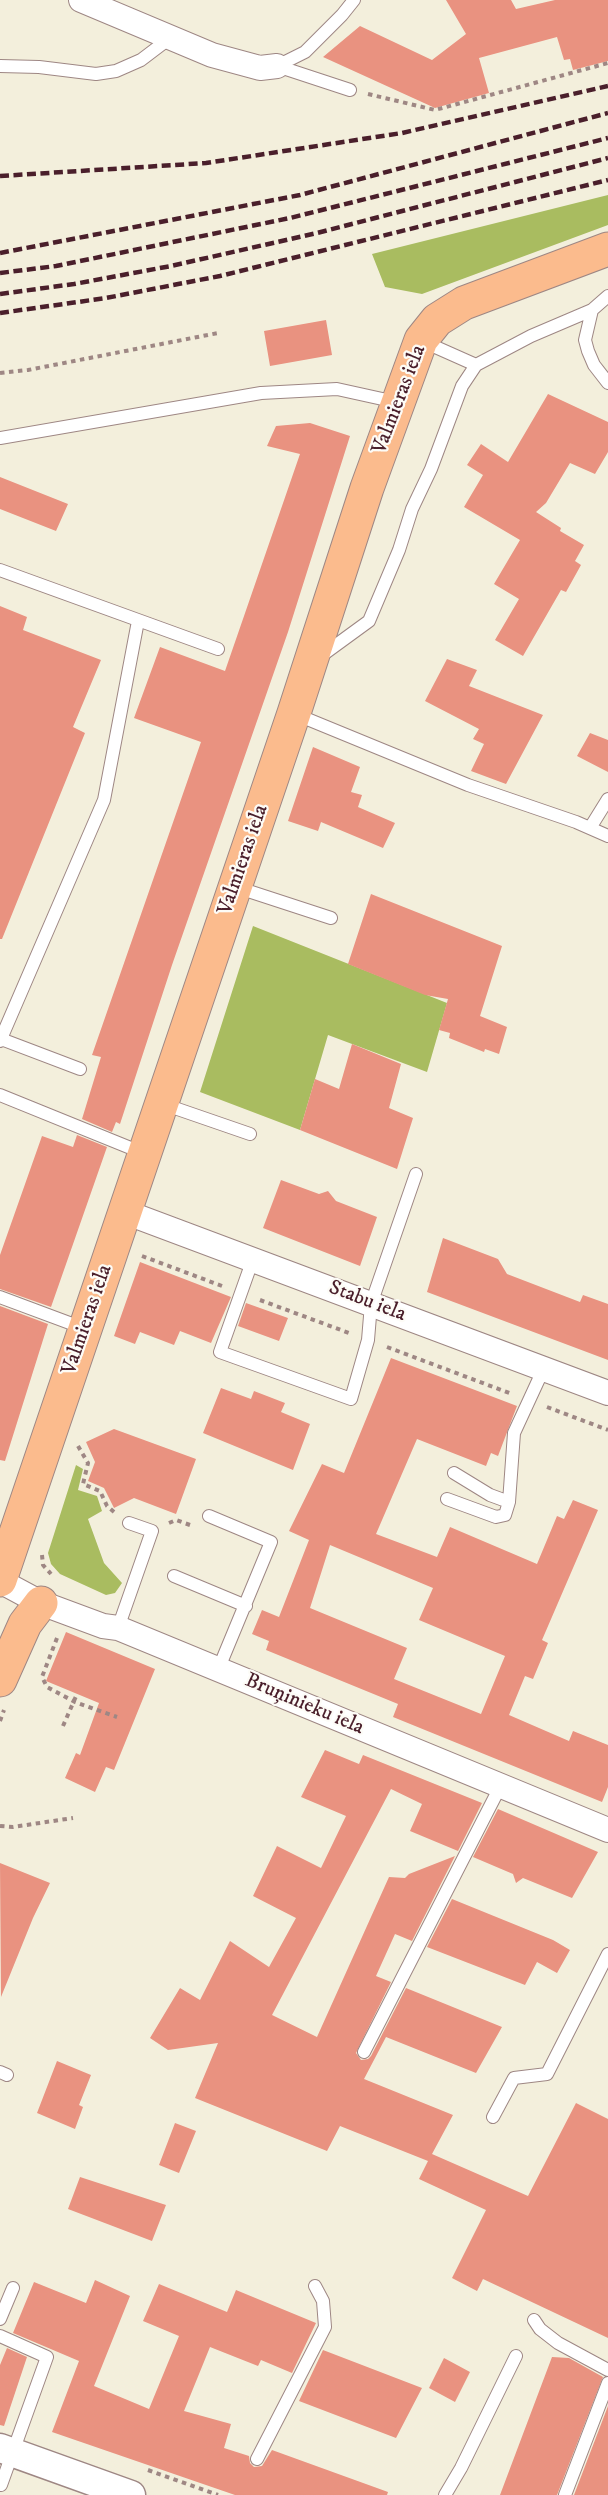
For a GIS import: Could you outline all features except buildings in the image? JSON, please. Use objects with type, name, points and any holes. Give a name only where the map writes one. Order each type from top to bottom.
[{"type":"main road","name":"Valmieras iela","points":[[0,1580],[294,713],[367,488],[421,340],[437,320],[464,303],[608,249]]},
{"type":"main road","points":[[0,1680],[25,1624],[41,1603]]},
{"type":"street","points":[[81,0],[241,65],[260,68],[277,66]]},
{"type":"street","name":"Stabu iela","points":[[125,1212],[253,1258],[608,1393]]},
{"type":"street","name":"Bruņinieku iela","points":[[0,1580],[41,1603],[104,1626],[118,1628],[608,1830]]},
{"type":"street","points":[[6,2450],[131,2495]]},
{"type":"lane","points":[[277,66],[304,52],[354,0]]},
{"type":"lane","points":[[0,66],[39,67],[96,74],[116,71],[141,60],[170,38]]},
{"type":"lane","points":[[277,66],[350,90]]},
{"type":"lane","points":[[310,664],[369,621],[462,387],[476,364],[531,336],[592,310],[608,296]]},
{"type":"lane","points":[[592,310],[585,340],[594,365],[608,382]]},
{"type":"lane","points":[[421,340],[476,364]]},
{"type":"lane","points":[[0,438],[261,393],[337,389],[398,402]]},
{"type":"lane","points":[[0,570],[218,650]]},
{"type":"lane","points":[[80,1069],[0,1040],[104,800],[138,621]]},
{"type":"lane","points":[[294,713],[468,785],[608,836]]},
{"type":"lane","points":[[590,828],[608,799]]},
{"type":"lane","points":[[235,887],[331,918]]},
{"type":"lane","points":[[0,1095],[144,1154]]},
{"type":"lane","points":[[162,1104],[250,1134]]},
{"type":"lane","points":[[253,1258],[220,1352],[351,1399],[366,1349],[371,1304],[416,1174]]},
{"type":"lane","points":[[0,1297],[85,1329]]},
{"type":"lane","points":[[447,1498],[498,1518],[505,1515],[514,1434],[544,1368]]},
{"type":"lane","points":[[454,1473],[490,1496],[508,1502]]},
{"type":"lane","points":[[209,1516],[272,1542],[218,1670]]},
{"type":"lane","points":[[118,1628],[152,1532],[129,1523]]},
{"type":"lane","points":[[174,1576],[246,1606]]},
{"type":"lane","points":[[364,2052],[501,1786]]},
{"type":"lane","points":[[493,2117],[514,2078],[547,2074],[608,1954]]},
{"type":"lane","points":[[257,2459],[325,2327],[323,2301],[315,2286]]},
{"type":"lane","points":[[0,2319],[13,2288]]},
{"type":"lane","points":[[534,2320],[540,2329],[558,2343],[608,2370]]},
{"type":"lane","points":[[0,2336],[47,2357],[6,2450],[1,2485]]},
{"type":"lane","points":[[445,2495],[461,2468],[516,2356]]},
{"type":"lane","points":[[565,2495],[608,2383]]},
{"type":"path","points":[[350,90],[435,110],[608,63]]},
{"type":"path","points":[[0,373],[28,370],[218,333]]},
{"type":"path","points":[[75,1442],[88,1463],[83,1484],[100,1491],[107,1506],[129,1523]]},
{"type":"path","points":[[83,1454],[90,1451]]},
{"type":"path","points":[[152,1532],[176,1520],[196,1526],[209,1516]]},
{"type":"path","points":[[58,1635],[42,1677],[47,1687],[75,1702],[117,1716]]},
{"type":"path","points":[[63,1726],[77,1694]]},
{"type":"path","points":[[0,1826],[13,1827],[73,1818]]},
{"type":"green space","points":[[608,195],[608,225],[422,294],[385,287],[372,254]]},
{"type":"green space","points":[[253,926],[447,1003],[427,1072],[328,1035],[300,1130],[200,1092]]},
{"type":"green space","points":[[76,1465],[83,1469],[78,1490],[97,1496],[102,1511],[88,1519],[104,1563],[122,1583],[115,1593],[106,1595],[60,1574],[51,1564],[48,1553]]},
{"type":"railway","points":[[0,176],[206,163],[402,133],[608,86]]},
{"type":"railway","points":[[0,253],[300,195],[608,113]]},
{"type":"railway","points":[[0,273],[56,266],[290,218],[608,138]]},
{"type":"railway","points":[[0,294],[74,284],[171,266],[317,233],[608,158]]},
{"type":"railway","points":[[0,313],[106,298],[220,276],[608,180]]}]
